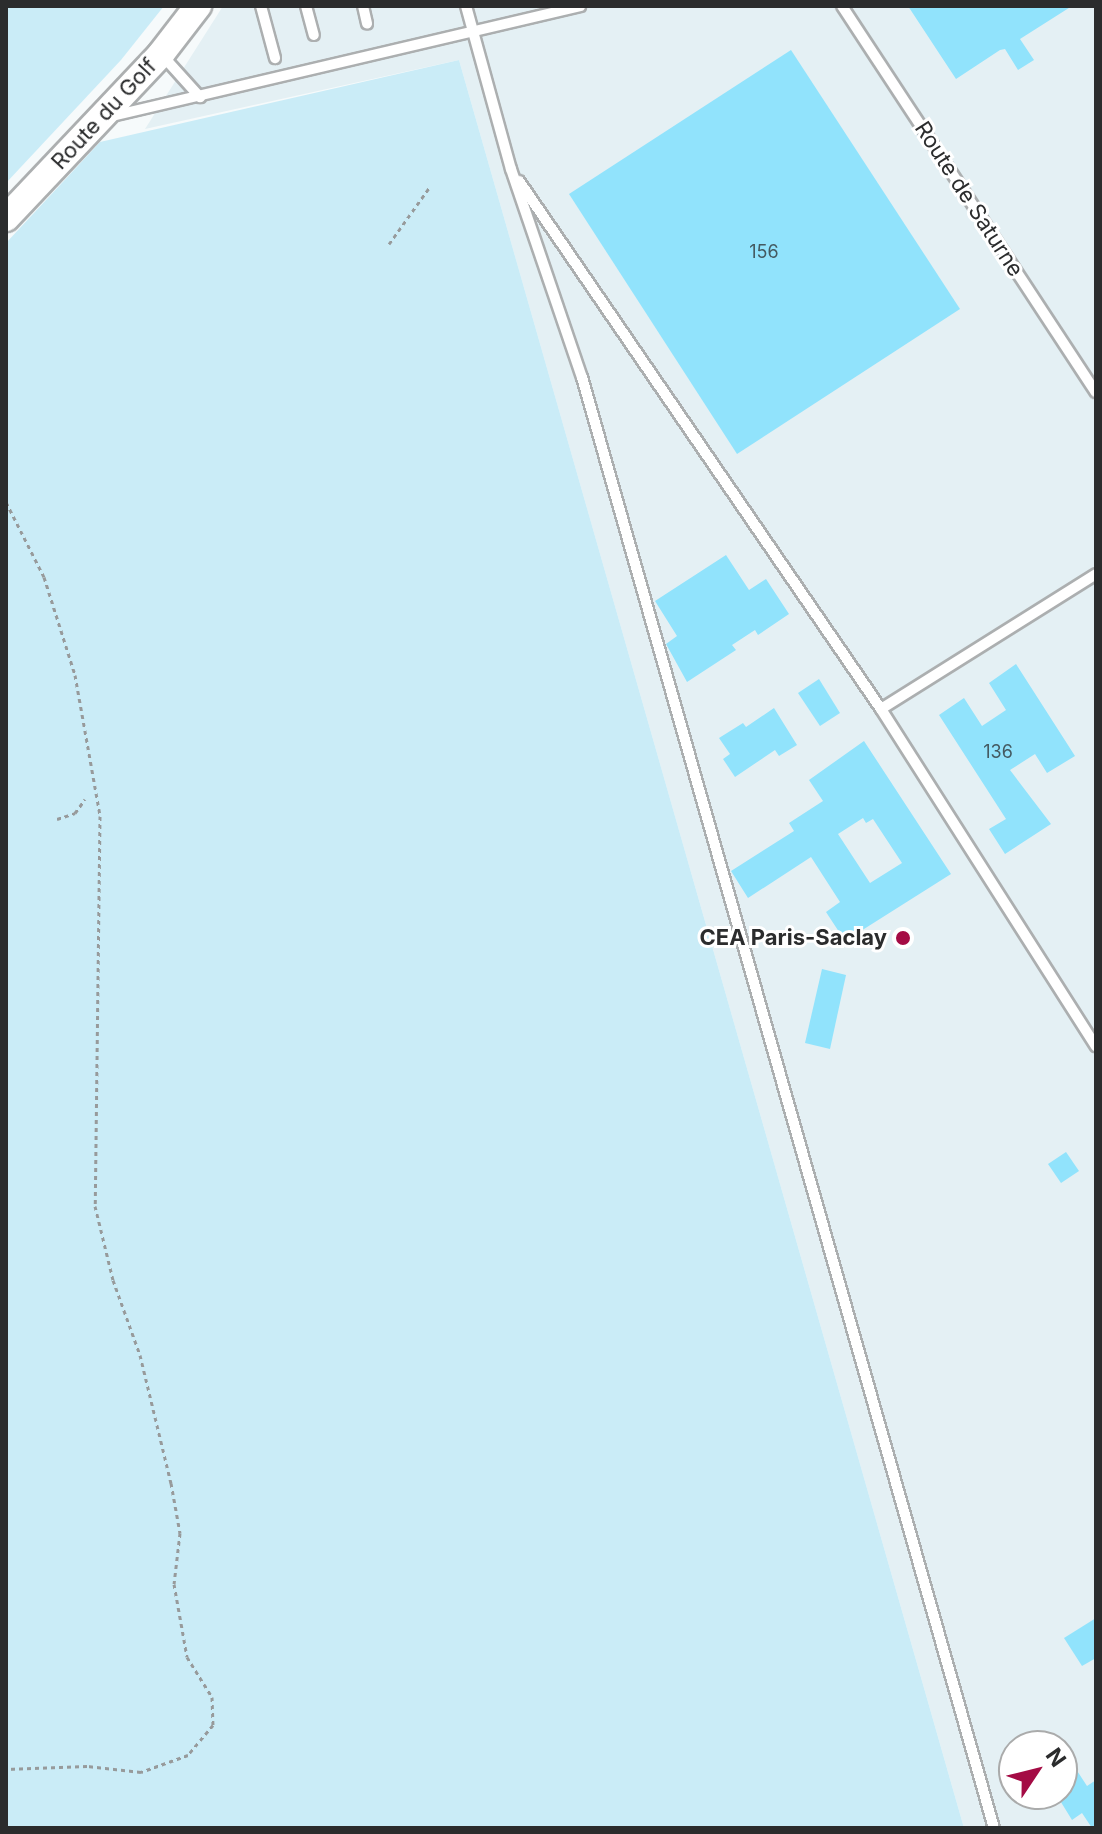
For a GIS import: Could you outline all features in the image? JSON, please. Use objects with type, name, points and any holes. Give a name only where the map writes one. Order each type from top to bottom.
[{"type":"street","name":"Route du Golf","points":[[6,218],[161,54],[198,6]]},
{"type":"lane","points":[[261,6],[275,58]]},
{"type":"lane","points":[[306,6],[314,35]]},
{"type":"lane","points":[[363,6],[367,24]]},
{"type":"lane","points":[[466,6],[511,169],[582,377],[994,1828]]},
{"type":"lane","points":[[102,117],[119,117],[580,6]]},
{"type":"lane","name":"Route de Saturne","points":[[842,6],[1096,392]]},
{"type":"lane","points":[[161,54],[200,97]]},
{"type":"lane","points":[[511,169],[881,709],[1096,1046]]},
{"type":"lane","points":[[881,709],[1096,574]]},
{"type":"path","points":[[389,244],[429,188]]},
{"type":"path","points":[[6,502],[44,577],[75,675],[100,816],[95,1206],[113,1280],[140,1355],[171,1483],[180,1533],[174,1584],[187,1657],[212,1697],[213,1725],[188,1755],[141,1772],[87,1766],[6,1769]]},
{"type":"path","points":[[57,819],[75,813],[85,799]]},
{"type":"shaded area","points":[[6,6],[164,6],[121,60],[6,183]]},
{"type":"shaded area","name":"CEA Paris-Saclay","points":[[223,6],[1096,6],[1096,1828],[964,1828],[459,60],[145,129]]},
{"type":"shaded area","points":[[459,60],[964,1828],[6,1828],[6,243],[100,142]]},
{"type":"building","points":[[908,6],[1072,6],[1020,39],[1034,60],[1018,70],[1005,49],[1000,50],[956,79]]},
{"type":"building","points":[[791,50],[960,309],[737,454],[569,194]]},
{"type":"building","points":[[726,555],[749,590],[766,579],[789,614],[758,635],[755,630],[732,645],[736,650],[687,682],[666,644],[677,636],[655,601]]},
{"type":"building","points":[[1016,664],[1075,756],[1047,773],[1035,754],[1010,770],[1051,824],[1005,854],[989,829],[1006,819],[939,715],[964,698],[982,726],[1006,710],[989,683]]},
{"type":"building","points":[[819,679],[840,713],[820,726],[798,693]]},
{"type":"building","points":[[774,708],[797,745],[779,756],[775,750],[735,777],[723,759],[730,754],[719,738],[743,723],[746,727]]},
{"type":"building","points":[[864,741],[951,874],[845,941],[826,912],[840,902],[811,857],[748,898],[731,871],[794,831],[789,823],[823,801],[809,780]],"holes":[[[863,818],[866,823],[873,819],[902,863],[870,883],[838,834]]]},
{"type":"building","points":[[822,969],[846,975],[830,1049],[805,1043]]},
{"type":"building","points":[[1066,1152],[1079,1171],[1061,1183],[1048,1164]]},
{"type":"building","points":[[1096,1618],[1096,1658],[1082,1666],[1064,1638]]},
{"type":"building","points":[[1078,1772],[1087,1786],[1096,1780],[1096,1828],[1092,1828],[1082,1813],[1072,1820],[1066,1810],[1078,1810]]},
{"type":"place","name":"CEA Paris-Saclay","points":[[903,938]]}]
